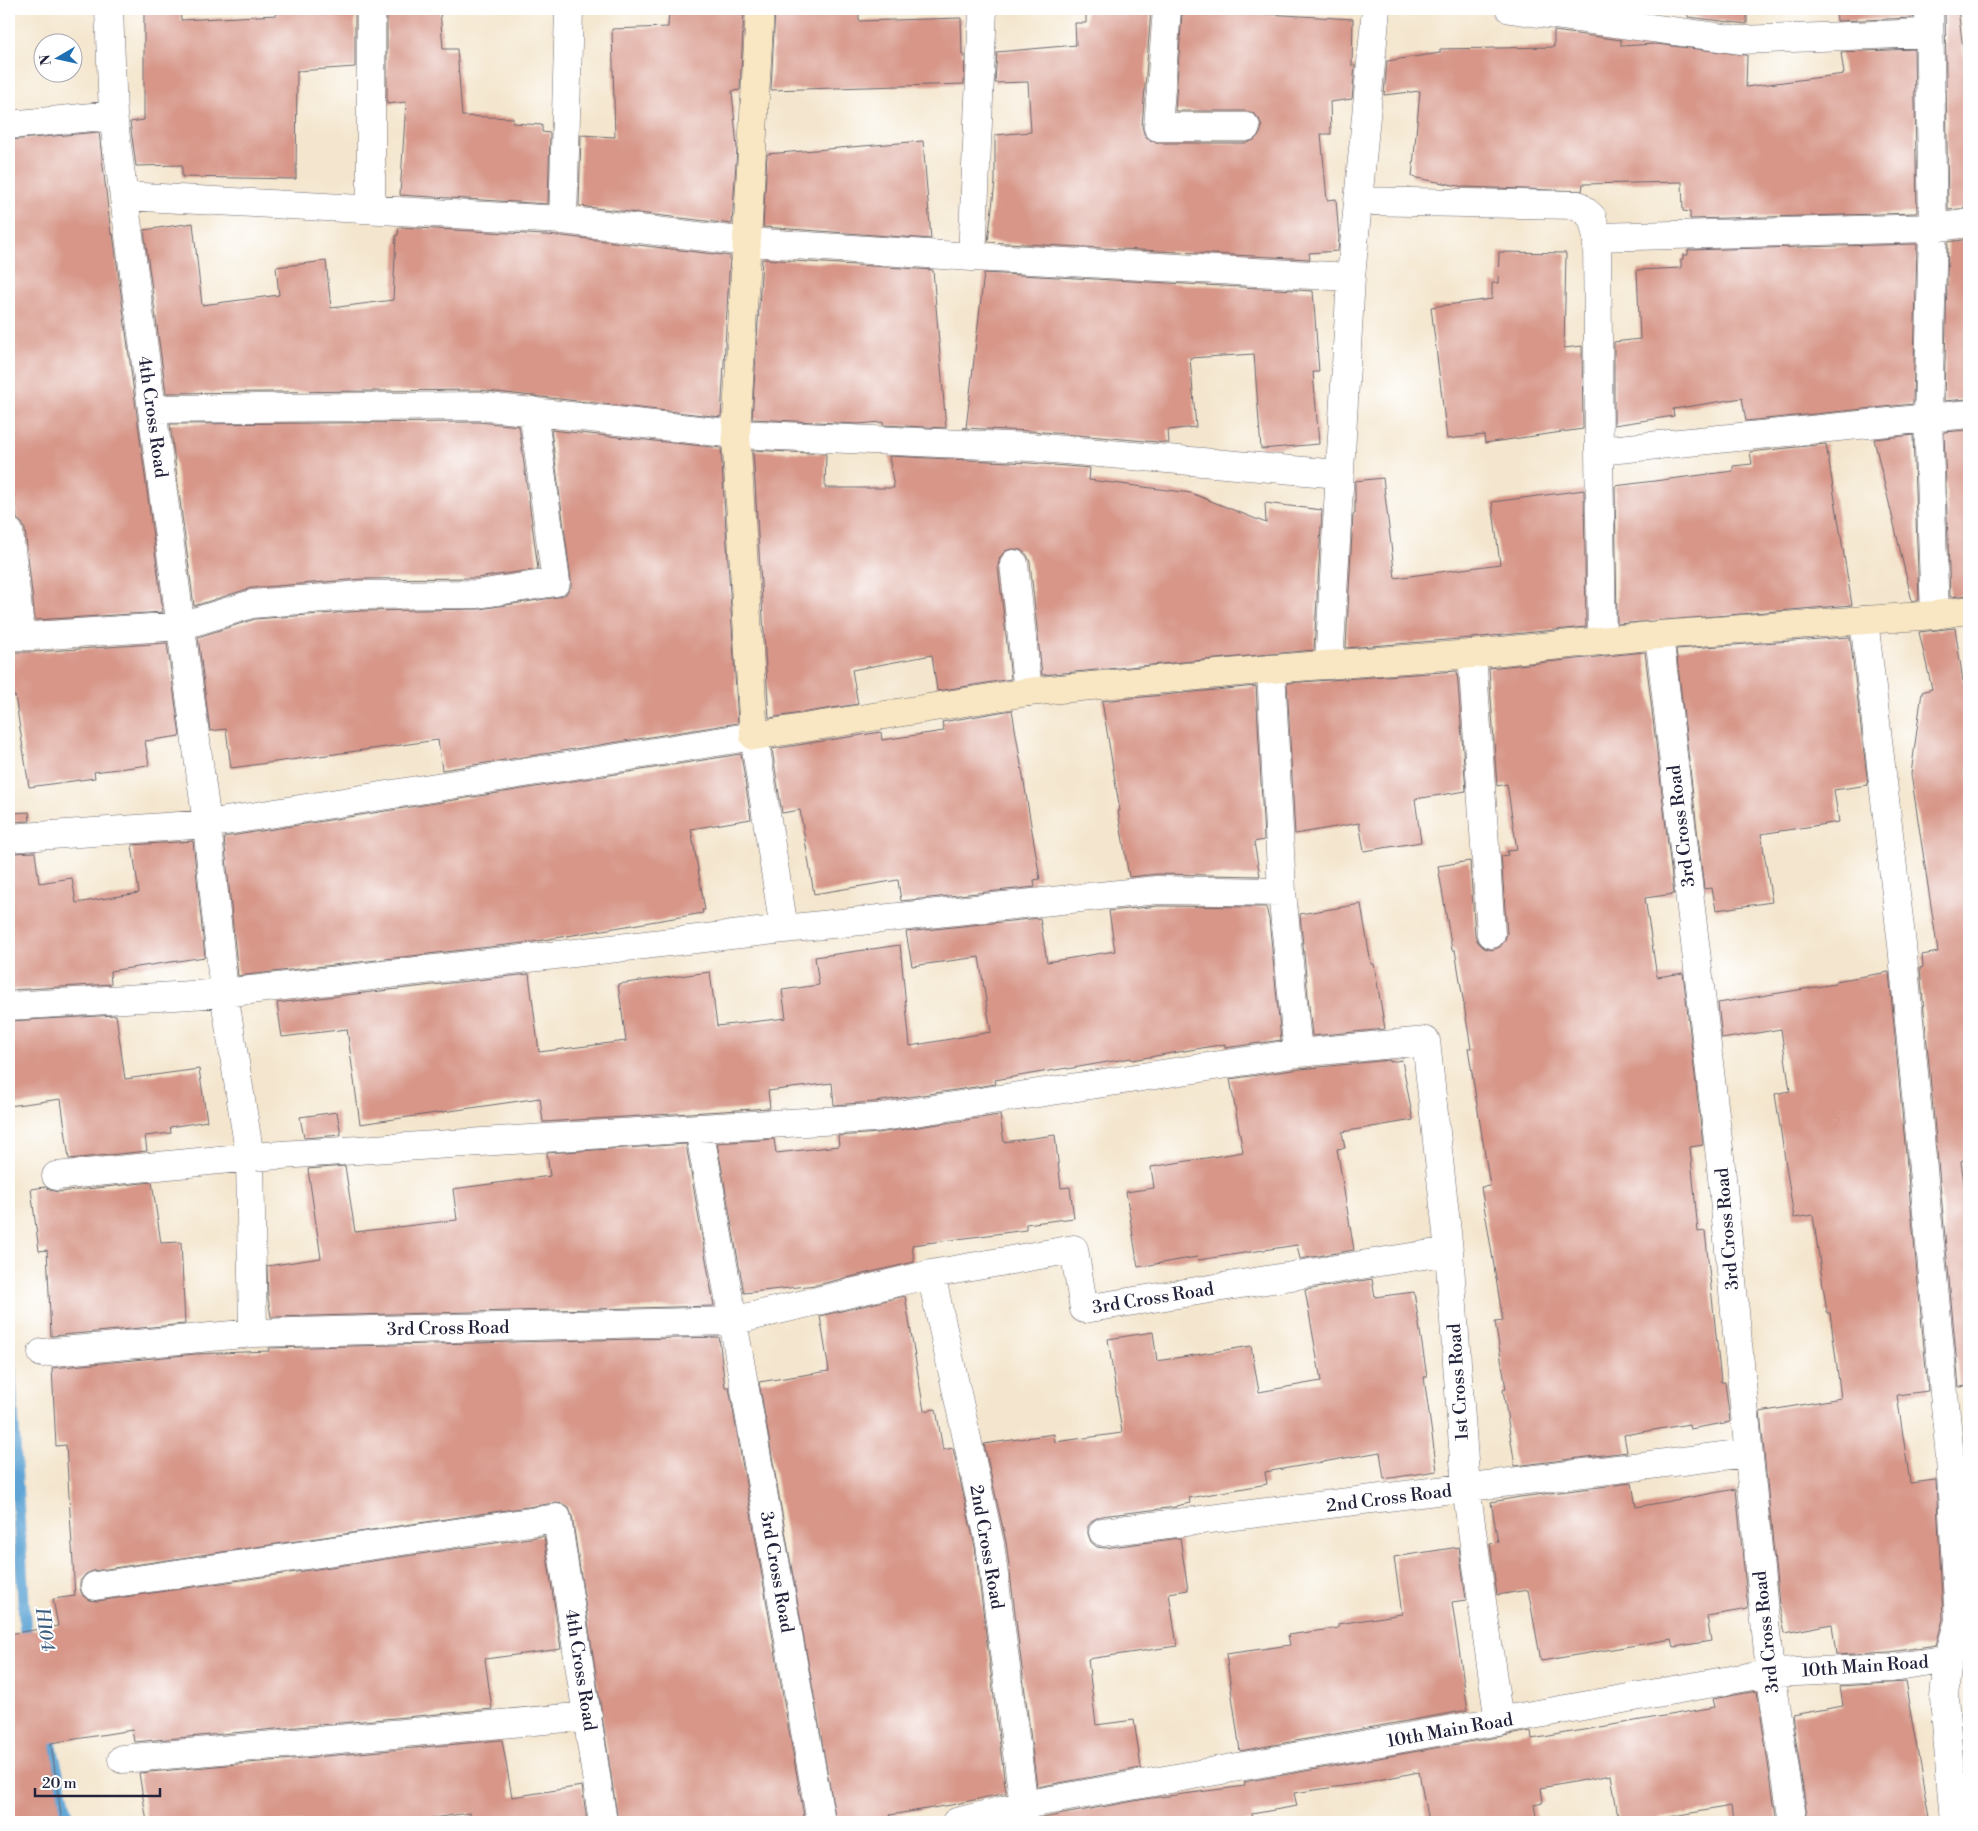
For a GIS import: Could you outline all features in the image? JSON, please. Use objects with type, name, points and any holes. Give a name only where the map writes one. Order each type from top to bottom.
[{"type":"street","name":"4th Cross Road","points":[[109,9],[113,115],[207,824],[224,993],[250,1157],[253,1333]]},
{"type":"street","points":[[371,9],[371,209]]},
{"type":"street","points":[[563,220],[569,9]]},
{"type":"street","points":[[760,9],[736,434],[754,736],[784,929]]},
{"type":"street","points":[[972,257],[983,9]]},
{"type":"street","points":[[1167,9],[1158,127],[1246,127]]},
{"type":"street","points":[[1328,665],[1351,277],[1376,9]]},
{"type":"street","points":[[1510,9],[1740,40],[1929,21],[1933,228],[1928,418],[1935,615]]},
{"type":"street","points":[[9,125],[113,115]]},
{"type":"street","points":[[124,196],[563,220],[748,242],[972,257],[1351,277]]},
{"type":"street","points":[[1358,201],[1578,205],[1592,217],[1597,237],[1598,451],[1602,640]]},
{"type":"street","points":[[1597,237],[1933,228],[1969,223]]},
{"type":"street","points":[[152,408],[479,406],[736,434],[1030,447],[1339,474]]},
{"type":"street","points":[[9,532],[15,636],[181,626],[252,604],[361,596],[478,594],[556,582],[533,411]]},
{"type":"street","points":[[1598,451],[1969,414]]},
{"type":"street","points":[[1014,564],[1028,692]]},
{"type":"street","points":[[9,838],[207,824],[1028,692],[1271,669],[1472,654],[1659,635],[1935,615],[1969,610]]},
{"type":"street","points":[[1864,620],[1959,1456],[1959,1622],[1948,1659],[1944,1697],[1954,1822]]},
{"type":"street","name":"3rd Cross Road","points":[[1659,635],[1720,1157],[1770,1673],[1793,1822]]},
{"type":"street","points":[[1472,654],[1491,934]]},
{"type":"street","points":[[56,1176],[250,1157],[876,1118],[1298,1053],[1282,892],[1271,669]]},
{"type":"street","points":[[9,1006],[224,993],[784,929],[1157,890],[1282,892]]},
{"type":"street","name":"1st Cross Road","points":[[1298,1053],[1426,1041],[1449,1251],[1466,1488],[1499,1722]]},
{"type":"street","points":[[699,1128],[732,1321]]},
{"type":"street","name":"3rd Cross Road","points":[[42,1353],[253,1333],[732,1321],[931,1274],[1074,1249],[1084,1309],[1449,1251]]},
{"type":"street","name":"2nd Cross Road","points":[[931,1274],[990,1544],[1025,1814]]},
{"type":"street","name":"3rd Cross Road","points":[[732,1321],[821,1822]]},
{"type":"street","name":"2nd Cross Road","points":[[1103,1532],[1748,1453]]},
{"type":"street","name":"4th Cross Road","points":[[95,1586],[557,1518],[604,1822]]},
{"type":"street","name":"10th Main Road","points":[[956,1822],[1025,1814],[1499,1722],[1770,1673],[1892,1668],[1948,1659]]},
{"type":"street","points":[[122,1759],[588,1716]]},
{"type":"building","points":[[144,9],[180,9],[181,20],[277,15],[277,9],[355,9],[355,67],[297,71],[296,179],[182,177],[182,165],[136,166],[130,122],[144,120]]},
{"type":"building","points":[[387,9],[440,9],[443,49],[457,49],[462,116],[513,118],[513,123],[542,125],[542,132],[550,133],[548,204],[400,195],[406,102],[387,104]]},
{"type":"building","points":[[669,9],[744,9],[740,90],[732,91],[737,148],[732,224],[579,206],[581,135],[615,137],[612,29],[668,27]]},
{"type":"building","points":[[775,9],[859,9],[859,21],[961,18],[962,55],[965,55],[964,84],[771,90]]},
{"type":"building","points":[[1086,9],[1151,9],[1142,126],[1144,134],[1149,140],[1158,143],[1246,143],[1254,140],[1260,134],[1262,127],[1259,119],[1253,113],[1246,111],[1175,111],[1182,12],[1210,9],[1248,9],[1249,13],[1353,19],[1352,66],[1355,65],[1352,99],[1330,102],[1331,134],[1321,134],[1327,200],[1336,199],[1339,237],[1338,251],[1309,253],[1310,259],[988,242],[995,182],[995,135],[1031,132],[1028,82],[995,83],[997,52],[1076,45],[1075,23],[1086,23]]},
{"type":"building","points":[[1687,9],[1747,9],[1747,24],[1688,17]]},
{"type":"building","points":[[1836,9],[1913,9],[1914,18],[1837,21]]},
{"type":"building","points":[[1945,9],[1958,9],[1966,73],[1969,73],[1969,208],[1948,210]]},
{"type":"building","points":[[1554,31],[1621,40],[1621,46],[1656,44],[1747,55],[1746,87],[1844,74],[1841,52],[1914,49],[1917,213],[1690,219],[1690,212],[1683,211],[1682,182],[1583,184],[1582,191],[1464,187],[1412,177],[1420,91],[1384,95],[1387,61],[1440,53],[1440,49],[1554,47]]},
{"type":"building","points":[[99,132],[111,234],[113,234],[163,612],[35,620],[25,530],[22,523],[17,519],[9,461],[9,140]]},
{"type":"building","points":[[923,141],[931,239],[763,227],[767,154]]},
{"type":"building","points":[[193,223],[202,305],[279,295],[276,267],[326,261],[331,308],[393,300],[396,235],[398,235],[399,227],[562,236],[730,256],[721,417],[479,390],[166,393],[144,230]]},
{"type":"building","points":[[1969,239],[1969,399],[1944,401],[1948,242]]},
{"type":"building","points":[[1917,244],[1913,404],[1746,421],[1742,398],[1673,409],[1674,416],[1614,425],[1614,342],[1640,339],[1637,270],[1681,268],[1681,259],[1683,259],[1683,255],[1688,255],[1688,250]]},
{"type":"building","points":[[1499,252],[1566,253],[1564,348],[1582,346],[1583,429],[1485,443],[1484,435],[1447,439],[1431,307],[1492,299],[1492,283],[1498,283]]},
{"type":"building","points":[[762,259],[933,270],[946,428],[883,425],[883,422],[858,424],[752,419]]},
{"type":"building","points":[[984,273],[1313,291],[1319,372],[1313,372],[1319,444],[1261,449],[1254,354],[1190,358],[1196,427],[1168,430],[1169,443],[1031,431],[963,428],[966,428]]},
{"type":"building","points":[[478,422],[519,426],[538,569],[477,578],[361,579],[251,588],[194,606],[170,424]]},
{"type":"building","points":[[551,430],[721,448],[738,723],[442,770],[438,740],[231,768],[226,729],[210,731],[198,637],[255,619],[362,611],[480,609],[558,597],[566,594],[571,587],[571,580]]},
{"type":"building","points":[[1969,430],[1969,595],[1950,597],[1944,432]]},
{"type":"building","points":[[1913,435],[1919,600],[1912,601],[1874,439]]},
{"type":"building","points":[[1826,444],[1852,605],[1617,624],[1615,486],[1733,471],[1733,466],[1752,464],[1750,452]]},
{"type":"building","points":[[753,450],[826,454],[825,488],[894,488],[889,456],[1090,468],[1089,480],[1191,493],[1266,523],[1265,503],[1322,510],[1314,650],[1042,675],[1030,562],[1027,555],[1021,550],[1012,549],[1005,551],[1000,557],[998,566],[1011,679],[937,691],[932,655],[852,670],[858,704],[769,718]]},
{"type":"building","points":[[1383,478],[1395,578],[1500,564],[1492,502],[1584,490],[1586,627],[1346,648],[1353,514],[1355,514],[1355,481]]},
{"type":"building","points":[[1955,628],[1963,681],[1969,680],[1969,1159],[1961,1161],[1969,1220],[1969,1386],[1959,1387],[1920,968],[1923,967],[1922,955],[1938,952],[1911,774],[1922,692],[1932,689],[1919,632]]},
{"type":"building","points":[[1850,637],[1868,785],[1834,790],[1839,822],[1761,834],[1772,902],[1716,910],[1712,888],[1704,889],[1676,649]]},
{"type":"building","points":[[167,643],[180,736],[145,741],[149,765],[94,772],[95,778],[29,787],[15,696],[9,696],[9,652]]},
{"type":"building","points":[[1645,652],[1674,894],[1645,898],[1657,977],[1683,973],[1703,1145],[1690,1147],[1698,1232],[1705,1231],[1721,1382],[1725,1382],[1730,1422],[1690,1429],[1689,1424],[1624,1435],[1627,1452],[1515,1466],[1503,1390],[1506,1389],[1495,1322],[1503,1321],[1481,1187],[1490,1186],[1468,1048],[1471,1048],[1455,950],[1452,950],[1438,866],[1470,861],[1475,935],[1478,942],[1484,948],[1492,950],[1500,947],[1507,933],[1501,856],[1508,855],[1507,851],[1517,850],[1507,784],[1497,786],[1489,668]]},
{"type":"building","points":[[1457,671],[1466,791],[1415,799],[1421,842],[1364,851],[1359,823],[1295,834],[1287,683]]},
{"type":"building","points":[[1256,686],[1264,840],[1254,842],[1260,876],[1157,874],[1129,877],[1102,701]]},
{"type":"building","points":[[1012,710],[1040,879],[1034,880],[1035,887],[901,901],[898,880],[814,894],[800,810],[782,813],[772,749],[881,732],[882,740],[944,731],[942,722]]},
{"type":"building","points":[[741,754],[751,819],[691,829],[705,910],[702,910],[703,913],[532,942],[238,976],[224,837]]},
{"type":"building","points":[[29,812],[30,821],[9,822],[9,813]]},
{"type":"building","points":[[193,841],[205,957],[110,971],[111,984],[9,990],[9,853],[35,852],[39,883],[72,878],[76,903],[139,893],[132,845]]},
{"type":"building","points":[[1361,904],[1385,1029],[1312,1036],[1300,914]]},
{"type":"building","points":[[1158,906],[1266,907],[1269,919],[1281,1040],[1225,1048],[1225,1044],[1132,1060],[1131,1058],[995,1080],[996,1084],[874,1102],[834,1105],[832,1083],[768,1091],[770,1108],[543,1122],[540,1098],[360,1124],[347,1029],[282,1037],[277,1003],[529,974],[539,1052],[626,1041],[618,984],[710,972],[717,1026],[786,1018],[782,990],[819,985],[815,957],[900,945],[910,1046],[991,1032],[979,957],[912,966],[906,932],[1040,918],[1047,962],[1115,951],[1109,911]]},
{"type":"building","points":[[1889,972],[1928,1391],[1897,1395],[1910,1483],[1936,1480],[1943,1619],[1936,1645],[1890,1652],[1836,1655],[1832,1624],[1785,1633],[1779,1604],[1760,1412],[1841,1398],[1830,1313],[1827,1313],[1813,1215],[1794,1218],[1775,1094],[1790,1091],[1781,1029],[1722,1039],[1718,1003],[1835,984],[1835,981]]},
{"type":"building","points":[[116,1015],[125,1079],[199,1069],[207,1121],[170,1127],[171,1133],[145,1136],[147,1151],[69,1159],[61,1099],[9,1106],[9,1021]]},
{"type":"building","points":[[1390,1060],[1390,1062],[1402,1060],[1413,1120],[1342,1132],[1345,1148],[1337,1149],[1354,1250],[1300,1259],[1297,1245],[1198,1260],[1197,1257],[1138,1267],[1126,1192],[1154,1188],[1151,1167],[1243,1152],[1230,1079],[1300,1069]]},
{"type":"building","points":[[337,1112],[341,1135],[304,1138],[300,1117]]},
{"type":"building","points":[[1000,1115],[1004,1142],[1055,1135],[1061,1188],[1070,1187],[1074,1218],[1026,1224],[1026,1230],[912,1245],[914,1262],[816,1285],[744,1293],[717,1143],[774,1139],[776,1153],[839,1146],[838,1136],[878,1133]]},
{"type":"building","points":[[686,1144],[714,1306],[271,1317],[268,1298],[267,1266],[321,1258],[308,1169],[345,1166],[355,1232],[457,1220],[453,1189],[550,1176],[547,1153]]},
{"type":"building","points":[[152,1182],[161,1243],[181,1242],[185,1324],[51,1336],[47,1250],[39,1251],[31,1189],[45,1187],[58,1192]]},
{"type":"building","points":[[1372,1279],[1375,1297],[1414,1292],[1427,1377],[1424,1377],[1437,1471],[1384,1479],[1380,1452],[1265,1472],[1267,1484],[1189,1498],[1190,1503],[1176,1507],[1101,1516],[1093,1520],[1088,1526],[1088,1534],[1091,1542],[1097,1547],[1105,1548],[1180,1538],[1188,1590],[1169,1593],[1177,1646],[1088,1659],[1096,1725],[1134,1720],[1141,1768],[1037,1787],[1006,1542],[984,1444],[1054,1434],[1055,1442],[1122,1433],[1108,1339],[1153,1332],[1157,1361],[1251,1346],[1259,1392],[1321,1381],[1305,1290]]},
{"type":"building","points":[[905,1296],[924,1411],[936,1409],[943,1450],[953,1448],[975,1547],[1006,1793],[951,1805],[890,1815],[892,1822],[836,1822],[759,1382],[829,1371],[820,1316]]},
{"type":"building","points":[[719,1337],[725,1387],[729,1387],[805,1822],[618,1822],[572,1516],[569,1508],[563,1504],[555,1503],[93,1571],[86,1574],[80,1581],[80,1589],[83,1596],[89,1600],[97,1601],[544,1536],[561,1649],[485,1659],[492,1709],[134,1742],[132,1730],[51,1743],[62,1822],[9,1822],[9,1634],[58,1626],[53,1599],[75,1596],[66,1445],[56,1446],[52,1368],[195,1354],[269,1351],[269,1348]]},
{"type":"building","points":[[1632,1483],[1636,1507],[1736,1489],[1748,1609],[1707,1616],[1711,1641],[1674,1647],[1672,1639],[1541,1661],[1528,1590],[1497,1595],[1490,1543],[1498,1542],[1491,1502]]},
{"type":"building","points":[[1459,1547],[1466,1600],[1452,1602],[1468,1710],[1240,1751],[1226,1654],[1290,1645],[1288,1635],[1338,1628],[1338,1624],[1402,1614],[1394,1557]]},
{"type":"building","points":[[1905,1682],[1930,1822],[1808,1822],[1792,1715],[1843,1706],[1840,1686]]},
{"type":"building","points":[[1757,1691],[1777,1822],[1733,1822],[1731,1806],[1641,1822],[1619,1822],[1611,1775],[1541,1788],[1543,1802],[1534,1804],[1537,1822],[1428,1822],[1419,1772],[1357,1784],[1294,1793],[1297,1806],[1252,1814],[1253,1822],[1043,1822],[1042,1818],[1145,1799],[1245,1786],[1244,1782],[1531,1731],[1532,1739],[1715,1707],[1713,1699]]},
{"type":"building","points":[[502,1740],[512,1797],[582,1786],[587,1822],[471,1822],[470,1813],[402,1822],[147,1822],[139,1773]]},
{"type":"waterway","name":"H104","points":[[9,1348],[25,1628],[29,1647]]},
{"type":"waterway","name":"H104","points":[[47,1727],[69,1822]]}]
